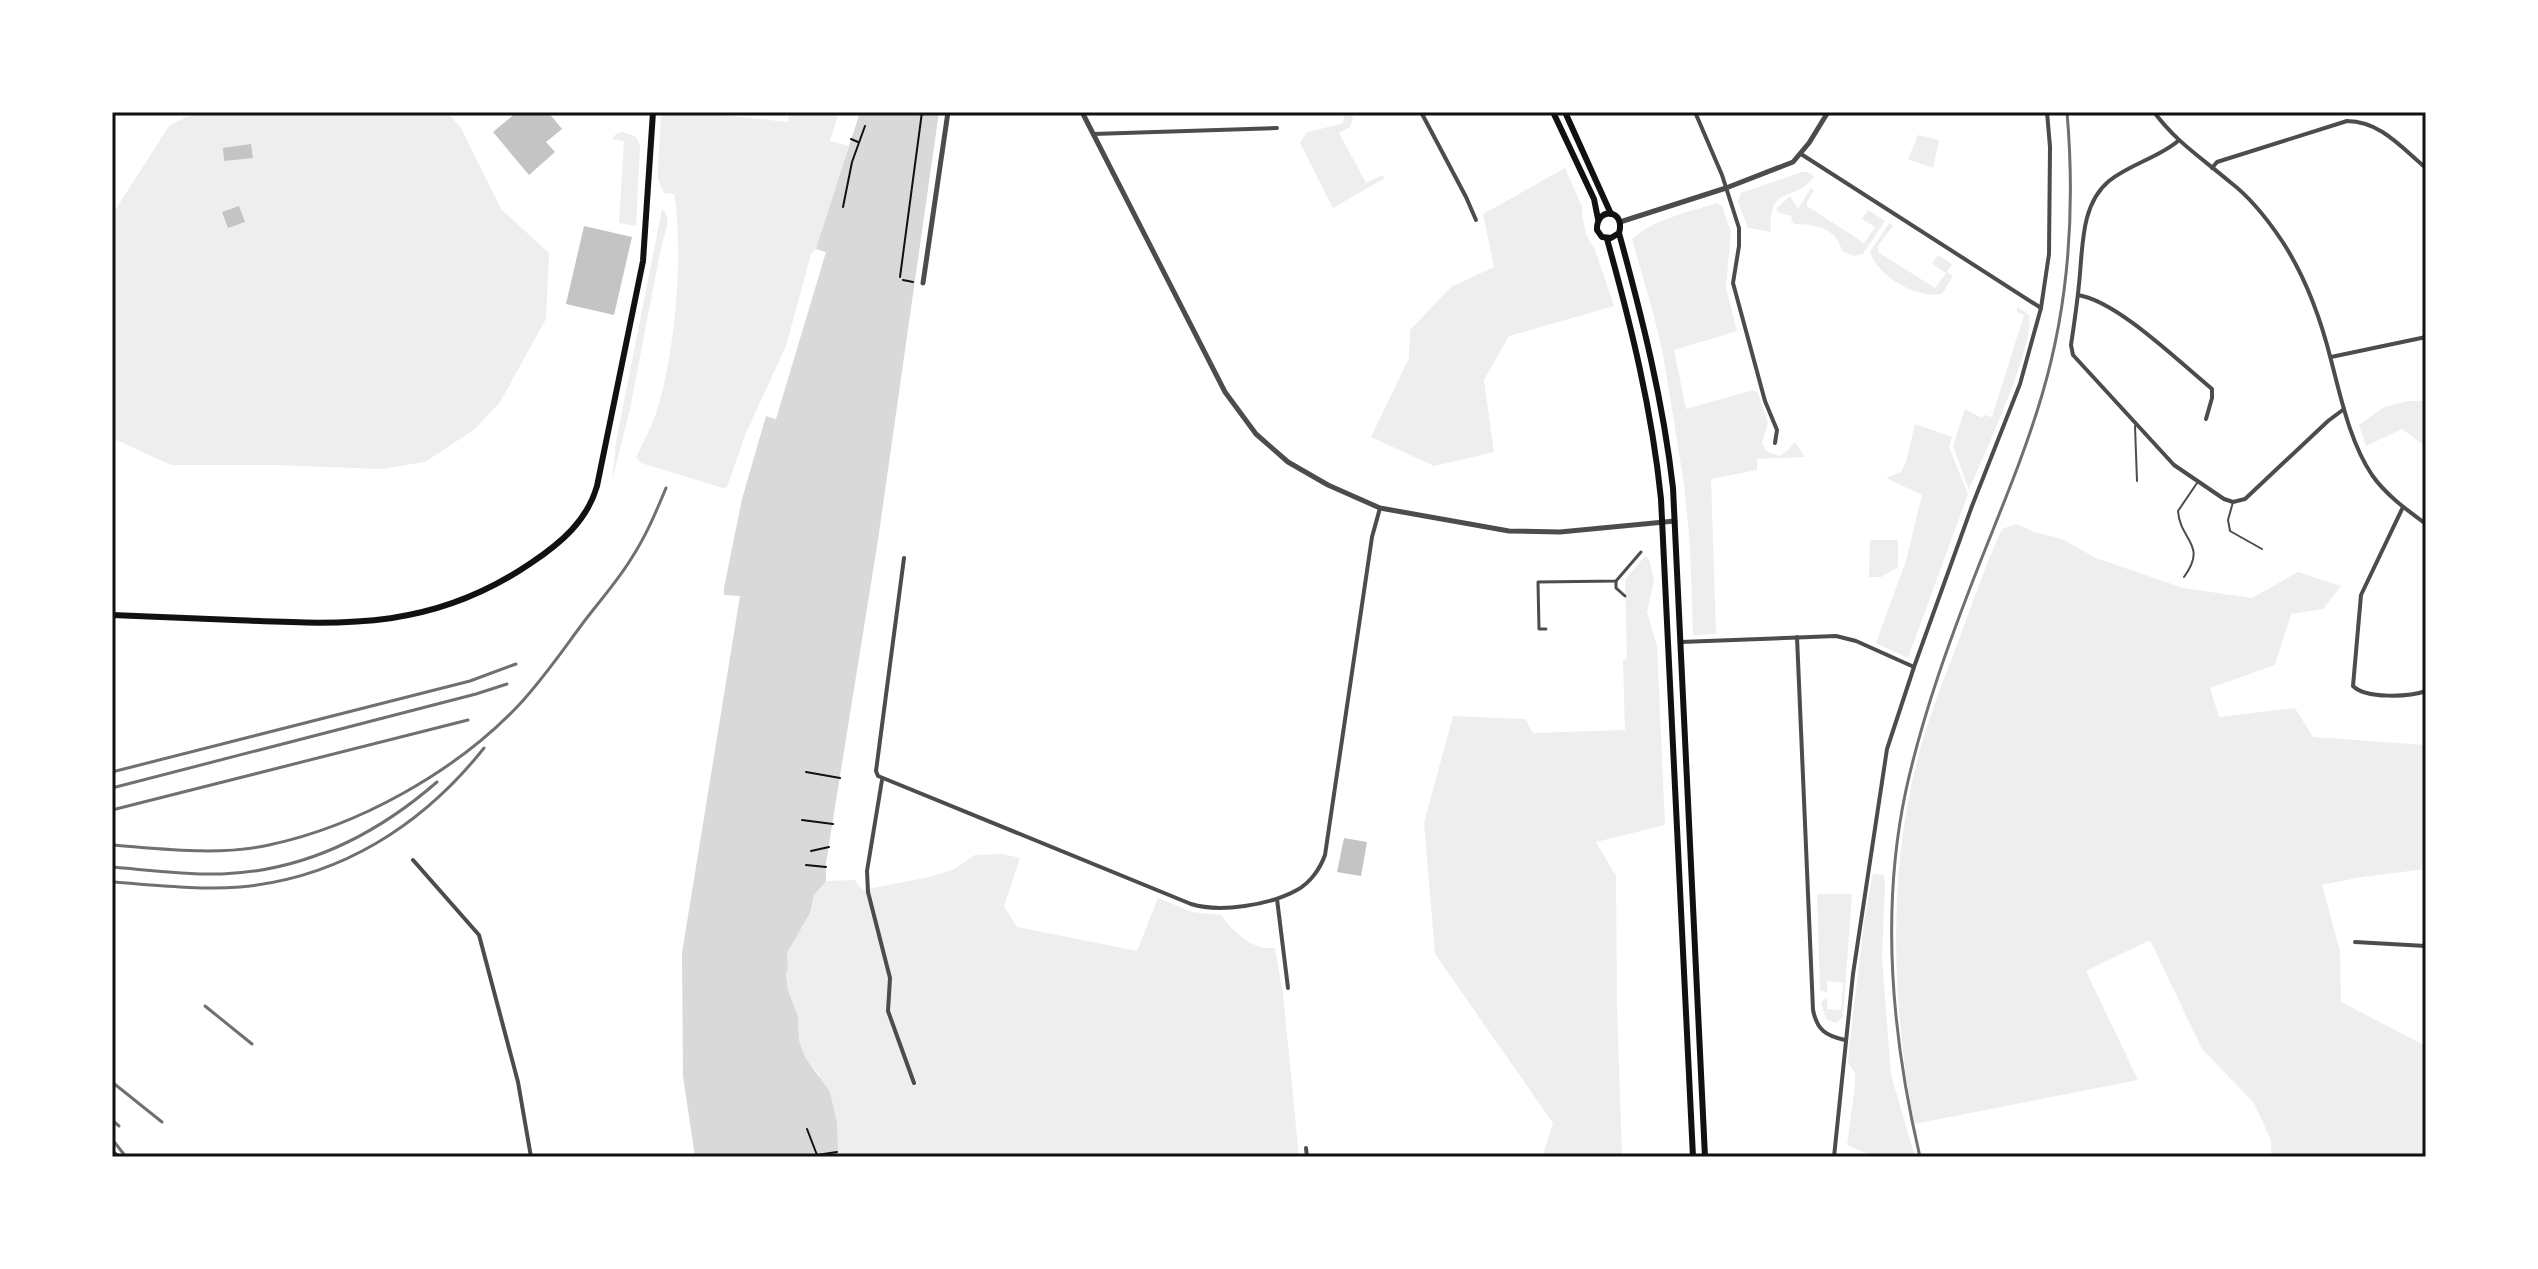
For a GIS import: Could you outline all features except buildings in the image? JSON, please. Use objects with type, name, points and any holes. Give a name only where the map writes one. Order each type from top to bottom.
[{"type":"main road","points":[[112,615],[298,622],[391,620],[444,607],[505,580],[572,531],[588,509],[597,486],[643,261],[653,112]]},
{"type":"main road","points":[[1553,112],[1594,199],[1597,232],[1607,239],[1636,346],[1656,448],[1663,522],[1693,1157]]},
{"type":"main road","points":[[1565,112],[1611,214],[1620,222],[1619,233],[1646,331],[1667,435],[1675,521],[1705,1157]]},
{"type":"main road","points":[[1598,219],[1611,214]]},
{"type":"main road","points":[[1607,239],[1619,233]]},
{"type":"street","points":[[919,283],[948,112]]},
{"type":"street","points":[[1082,112],[1225,392],[1247,423],[1288,462],[1328,485],[1380,508],[1494,529],[1535,533],[1675,521]]},
{"type":"street","points":[[1421,112],[1476,220]]},
{"type":"street","points":[[1695,112],[1726,188],[1740,237],[1733,283],[1765,401],[1777,430],[1775,443]]},
{"type":"street","points":[[1620,222],[1789,164],[1801,154],[1828,112]]},
{"type":"street","points":[[1834,1157],[1853,974],[1885,761],[1914,667],[2020,384],[2041,308],[2049,254],[2050,147],[2047,112]]},
{"type":"street","points":[[2154,112],[2178,141],[2248,198],[2284,243],[2310,298],[2331,357],[2344,409],[2370,472],[2379,485],[2426,524]]},
{"type":"street","points":[[2212,168],[2217,162],[2347,121],[2363,121],[2378,129],[2426,168]]},
{"type":"street","points":[[1093,134],[1277,128]]},
{"type":"street","points":[[2178,141],[2164,152],[2113,178],[2089,208],[2071,345],[2073,355],[2136,420],[2174,465],[2233,502],[2245,499],[2344,409]]},
{"type":"street","points":[[1801,154],[2041,308]]},
{"type":"street","points":[[2078,295],[2122,316],[2212,389],[2206,419]]},
{"type":"street","points":[[2331,357],[2426,337]]},
{"type":"street","points":[[2403,507],[2361,595],[2353,686],[2365,693],[2392,695],[2426,691]]},
{"type":"street","points":[[904,558],[876,771],[882,780],[1191,904],[1223,908],[1277,898],[1297,890],[1309,881],[1323,862],[1372,537],[1380,508]]},
{"type":"street","points":[[1625,596],[1616,588],[1616,581],[1641,552]]},
{"type":"street","points":[[1546,629],[1539,629],[1538,582],[1616,581]]},
{"type":"street","points":[[1681,642],[1836,636],[1856,641],[1914,667]]},
{"type":"street","points":[[1797,637],[1813,1010],[1824,1034],[1845,1040]]},
{"type":"street","points":[[882,780],[867,871],[868,892],[890,978],[888,1011],[914,1083]]},
{"type":"street","points":[[413,860],[479,935],[518,1082],[531,1157]]},
{"type":"street","points":[[1277,898],[1288,988]]},
{"type":"street","points":[[2355,942],[2426,946]]},
{"type":"street","points":[[1306,1148],[1307,1157]]},
{"type":"lane","points":[[2136,420],[2137,481]]},
{"type":"lane","points":[[2184,577],[2192,565],[2195,550],[2180,524],[2178,511],[2198,482]]},
{"type":"lane","points":[[2233,502],[2228,520],[2230,531],[2262,549]]},
{"type":"lane","points":[[112,1150],[121,1157]]},
{"type":"path","points":[[919,283],[902,279],[922,112]]},
{"type":"path","points":[[843,207],[852,162],[865,126]]},
{"type":"path","points":[[851,139],[859,142]]},
{"type":"path","points":[[806,772],[840,778]]},
{"type":"path","points":[[802,820],[833,824]]},
{"type":"path","points":[[811,851],[829,847]]},
{"type":"path","points":[[806,865],[826,867]]},
{"type":"path","points":[[807,1129],[817,1155],[837,1152]]},
{"type":"shaded area","points":[[196,112],[447,112],[461,128],[501,209],[549,253],[546,319],[500,402],[475,429],[425,462],[380,469],[171,465],[112,438],[112,215],[169,126]]},
{"type":"shaded area","points":[[661,112],[713,112],[788,122],[789,112],[839,112],[830,141],[849,146],[818,246],[811,254],[786,346],[746,433],[727,487],[723,488],[641,463],[636,458],[656,414],[664,384],[676,301],[678,244],[674,194],[664,193],[658,179]]},
{"type":"shaded area","points":[[860,112],[939,112],[878,540],[826,863],[826,881],[814,895],[810,913],[787,953],[788,990],[798,1016],[799,1040],[805,1057],[830,1092],[837,1123],[838,1157],[695,1157],[683,1076],[682,953],[740,596],[724,595],[724,588],[742,499],[766,416],[775,419],[825,252],[816,249]]},
{"type":"shaded area","points":[[1343,112],[1349,112],[1353,119],[1350,127],[1339,133],[1366,183],[1382,175],[1385,178],[1333,208],[1300,143],[1307,132],[1341,124]]},
{"type":"shaded area","points":[[623,132],[636,137],[640,145],[636,226],[619,223],[624,141],[612,139]]},
{"type":"shaded area","points":[[1918,135],[1939,140],[1933,168],[1908,159]]},
{"type":"shaded area","points":[[1565,168],[1582,207],[1586,234],[1595,250],[1614,306],[1509,336],[1484,380],[1494,452],[1434,466],[1371,437],[1409,358],[1410,330],[1451,287],[1494,267],[1483,214]]},
{"type":"shaded area","points":[[1802,172],[1814,176],[1800,189],[1779,199],[1771,216],[1771,232],[1748,228],[1738,202],[1741,193]]},
{"type":"shaded area","points":[[1811,188],[1814,190],[1807,206],[1864,243],[1875,227],[1862,219],[1868,210],[1885,221],[1863,254],[1854,256],[1842,251],[1830,232],[1817,226],[1794,224],[1792,216],[1779,213],[1776,209],[1790,196],[1798,209]]},
{"type":"shaded area","points":[[1717,203],[1722,206],[1731,232],[1726,287],[1737,331],[1674,350],[1686,409],[1753,390],[1758,393],[1768,423],[1762,443],[1766,451],[1779,456],[1795,442],[1805,457],[1757,459],[1757,470],[1711,479],[1716,634],[1693,635],[1684,484],[1663,354],[1632,239],[1661,221]]},
{"type":"shaded area","points":[[662,209],[667,217],[667,227],[612,481],[616,442]]},
{"type":"shaded area","points":[[1889,223],[1893,226],[1877,247],[1878,252],[1935,288],[1946,273],[1932,264],[1938,255],[1952,264],[1947,272],[1953,276],[1942,294],[1910,290],[1890,278],[1874,261],[1870,252]]},
{"type":"shaded area","points":[[2017,307],[2029,315],[2025,349],[2007,401],[1969,490],[1953,446],[1965,409],[1982,418],[1984,415],[1992,417],[2024,315],[2017,312]]},
{"type":"shaded area","points":[[2409,401],[2426,401],[2426,447],[2402,429],[2366,446],[2359,425],[2384,407]]},
{"type":"shaded area","points":[[1915,424],[1952,437],[1949,447],[1968,494],[1908,658],[1876,643],[1906,561],[1922,495],[1886,478],[1901,472]]},
{"type":"shaded area","points":[[2016,524],[2062,539],[2096,558],[2183,588],[2252,598],[2298,572],[2341,586],[2323,609],[2291,614],[2275,665],[2210,688],[2219,717],[2295,708],[2313,737],[2426,745],[2426,869],[2322,885],[2340,951],[2341,1002],[2426,1046],[2426,1157],[2271,1157],[2271,1140],[2254,1103],[2202,1049],[2150,940],[2086,971],[2138,1080],[1914,1124],[1901,1033],[1896,940],[1901,848],[1908,802],[1927,726],[1985,569],[2002,529]]},
{"type":"shaded area","points":[[1870,540],[1898,540],[1898,567],[1881,577],[1869,577]]},
{"type":"shaded area","points":[[1645,556],[1649,559],[1654,580],[1647,612],[1657,646],[1665,825],[1596,842],[1616,876],[1622,1157],[1542,1157],[1553,1123],[1435,954],[1424,823],[1453,716],[1525,719],[1533,733],[1625,730],[1625,580]]},
{"type":"shaded area","points":[[1003,854],[1020,858],[1004,906],[1017,927],[1137,951],[1158,898],[1192,912],[1221,915],[1244,939],[1259,946],[1275,948],[1283,994],[1299,1157],[838,1157],[819,1074],[805,1057],[799,1040],[798,1016],[788,990],[786,974],[787,953],[810,913],[814,894],[826,881],[855,880],[862,890],[930,877],[954,869],[975,855]]},
{"type":"shaded area","points":[[1873,874],[1884,875],[1885,883],[1882,958],[1891,1075],[1915,1157],[1875,1157],[1847,1145],[1855,1085],[1855,1073],[1848,1063],[1850,1040]]},
{"type":"shaded area","points":[[1817,894],[1852,894],[1843,1017],[1836,1023],[1826,1019],[1821,1002],[1827,998],[1827,1009],[1841,1010],[1843,983],[1827,981],[1827,992],[1820,991]]},
{"type":"pier","points":[[820,251],[826,252],[776,419],[770,417],[771,413]]},
{"type":"railway","points":[[1920,1157],[1896,1020],[1892,928],[1898,836],[1906,790],[1929,704],[2028,438],[2051,361],[2068,254],[2070,183],[2067,112]]},
{"type":"railway","points":[[112,845],[211,851],[269,845],[336,825],[434,775],[491,732],[542,679],[625,568],[646,533],[666,488]]},
{"type":"railway","points":[[112,772],[470,681],[516,664]]},
{"type":"railway","points":[[112,788],[507,684]]},
{"type":"railway","points":[[112,810],[468,720]]},
{"type":"railway","points":[[112,882],[224,888],[277,882],[312,872],[377,843],[406,823],[434,801],[484,748]]},
{"type":"railway","points":[[112,867],[222,874],[282,866],[310,858],[364,834],[437,782]]},
{"type":"railway","points":[[205,1006],[252,1044]]},
{"type":"railway","points":[[112,1082],[162,1122]]},
{"type":"railway","points":[[112,1120],[119,1126]]},
{"type":"railway","points":[[112,1139],[126,1157]]}]
